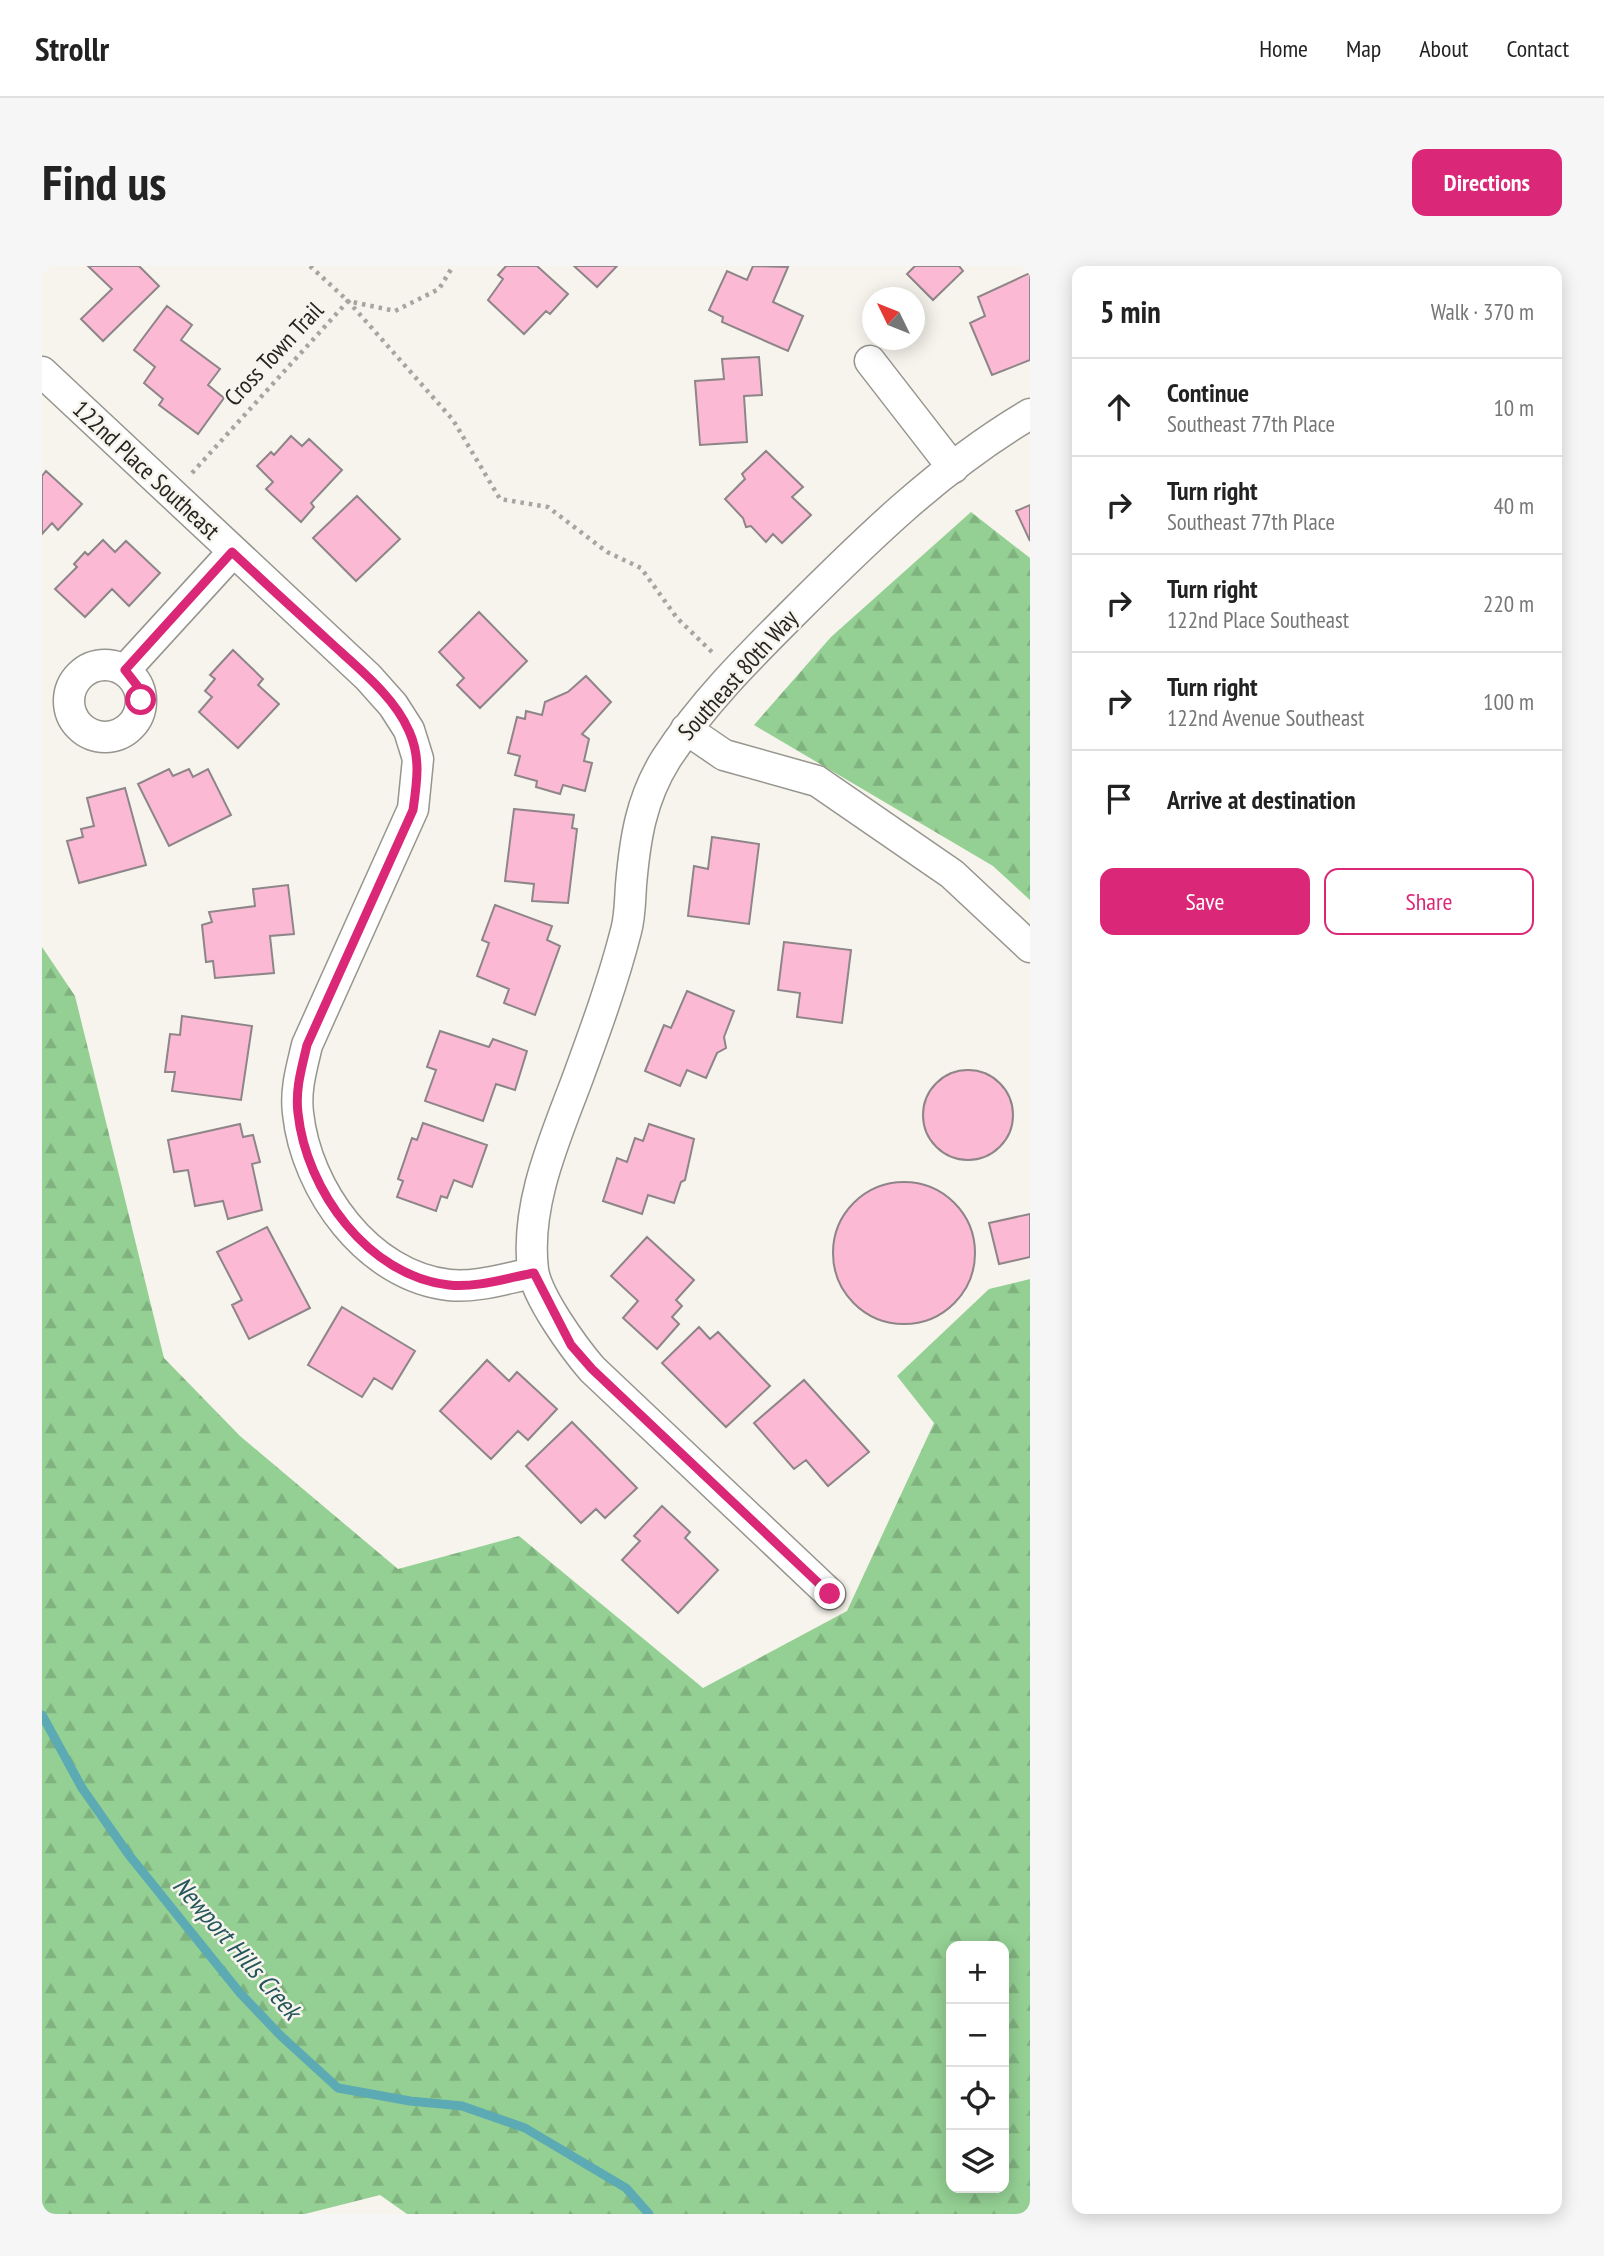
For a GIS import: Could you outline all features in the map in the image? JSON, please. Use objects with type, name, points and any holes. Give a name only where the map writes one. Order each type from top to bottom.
[{"type":"street","points":[[870,361],[953,468]]},
{"type":"street","name":"122nd Place Southeast","points":[[42,372],[368,677],[393,705],[409,730],[418,759],[413,810],[307,1045],[298,1083],[298,1112],[304,1145],[319,1181],[339,1215],[368,1247],[395,1267],[451,1286],[534,1273]]},
{"type":"street","name":"Southeast 80th Way","points":[[534,1273],[533,1236],[548,1158],[607,997],[627,927],[637,828],[646,795],[686,729],[734,673],[862,543],[953,468],[1030,414]]},
{"type":"street","points":[[125,670],[232,552]]},
{"type":"street","points":[[686,729],[724,755],[817,781],[952,874],[1030,947]]},
{"type":"street","points":[[534,1273],[571,1345],[592,1369],[830,1594]]},
{"type":"path","points":[[310,266],[348,300],[453,420],[500,499],[548,507],[607,552],[641,568],[677,618],[734,673]]},
{"type":"path","name":"Cross Town Trail","points":[[178,498],[197,465],[348,300],[395,311],[439,289],[453,266]]},
{"type":"green space","points":[[971,512],[1030,558],[1030,900],[993,866],[754,725],[831,637]]},
{"type":"green space","points":[[42,947],[75,996],[164,1358],[240,1436],[398,1569],[519,1536],[703,1688],[847,1611],[934,1423],[897,1376],[989,1289],[1030,1279],[1030,2214],[407,2214],[380,2195],[305,2214],[42,2214]]},
{"type":"building","points":[[88,266],[139,266],[159,286],[103,341],[81,319],[112,289]]},
{"type":"building","points":[[506,266],[537,266],[568,294],[550,314],[546,311],[524,334],[488,300],[503,279],[498,275]]},
{"type":"building","points":[[574,266],[617,266],[597,287]]},
{"type":"building","points":[[753,266],[788,267],[773,302],[803,316],[788,351],[722,322],[723,317],[709,310],[727,271],[747,280]]},
{"type":"building","points":[[915,266],[959,266],[963,271],[933,300],[925,292],[925,287],[920,287],[907,274]]},
{"type":"building","points":[[1030,273],[1030,360],[992,375],[970,323],[985,316],[978,297]]},
{"type":"building","points":[[167,306],[192,325],[181,340],[220,369],[208,385],[224,398],[198,434],[159,405],[163,399],[144,383],[155,367],[134,350]]},
{"type":"building","points":[[759,357],[762,395],[744,396],[747,442],[700,445],[695,381],[724,379],[722,359]]},
{"type":"building","points":[[291,436],[302,446],[309,439],[342,470],[311,503],[314,507],[301,522],[266,489],[273,482],[257,466],[271,452],[274,455]]},
{"type":"building","points":[[766,451],[803,487],[792,497],[811,515],[782,543],[773,534],[766,542],[751,526],[746,527],[743,518],[725,499],[745,479],[742,474]]},
{"type":"building","points":[[46,471],[82,504],[58,530],[52,523],[42,534],[42,476]]},
{"type":"building","points":[[357,496],[400,539],[356,581],[313,538]]},
{"type":"building","points":[[1030,505],[1030,541],[1016,511]]},
{"type":"building","points":[[103,540],[115,552],[126,541],[160,573],[129,606],[112,589],[85,617],[55,589],[77,567],[74,564],[85,552],[88,555]]},
{"type":"building","points":[[479,612],[527,661],[480,708],[457,685],[464,678],[439,652]]},
{"type":"building","points":[[233,650],[263,679],[258,685],[279,704],[238,748],[199,712],[212,697],[205,691],[215,679],[210,675]]},
{"type":"building","points":[[586,676],[611,702],[582,734],[589,739],[584,761],[592,763],[585,791],[563,785],[560,794],[536,787],[537,781],[515,775],[520,756],[508,753],[517,717],[525,719],[526,711],[542,715],[545,702],[568,692]]},
{"type":"building","points":[[169,769],[173,776],[189,769],[193,777],[208,769],[231,815],[169,846],[138,784]]},
{"type":"building","points":[[125,788],[146,865],[79,883],[67,841],[83,837],[81,829],[94,826],[87,798]]},
{"type":"building","points":[[514,809],[574,815],[572,828],[577,829],[568,903],[532,901],[534,884],[505,881]]},
{"type":"building","points":[[712,837],[759,844],[749,924],[688,916],[694,866],[708,869]]},
{"type":"building","points":[[288,885],[294,934],[270,936],[274,973],[215,978],[213,961],[206,962],[202,925],[212,922],[209,912],[255,906],[253,889]]},
{"type":"building","points":[[495,905],[552,926],[547,940],[560,946],[535,1015],[504,1003],[509,989],[477,976],[489,943],[482,940]]},
{"type":"building","points":[[784,942],[851,950],[842,1023],[797,1017],[800,993],[778,990]]},
{"type":"building","points":[[687,991],[734,1011],[724,1037],[726,1048],[717,1053],[706,1078],[687,1070],[680,1086],[645,1071],[664,1025],[671,1028]]},
{"type":"building","points":[[182,1016],[252,1026],[241,1100],[172,1091],[175,1072],[165,1072],[170,1034],[180,1035]]},
{"type":"building","points":[[440,1031],[489,1047],[493,1039],[527,1051],[515,1090],[496,1084],[483,1121],[425,1101],[436,1070],[427,1067]]},
{"type":"building","points":[[968,1070],[985,1074],[1000,1083],[1009,1098],[1013,1115],[1009,1132],[1000,1147],[985,1156],[968,1160],[951,1156],[936,1147],[927,1132],[923,1115],[927,1098],[936,1083],[951,1074]]},
{"type":"building","points":[[423,1123],[487,1145],[472,1187],[454,1180],[447,1198],[441,1196],[436,1211],[397,1197],[403,1181],[398,1179],[412,1138],[417,1140]]},
{"type":"building","points":[[240,1124],[243,1137],[253,1135],[260,1162],[252,1164],[262,1210],[228,1219],[223,1201],[195,1206],[188,1170],[174,1172],[168,1140]]},
{"type":"building","points":[[649,1124],[694,1139],[685,1180],[681,1182],[674,1203],[648,1195],[642,1214],[603,1201],[617,1158],[627,1162],[635,1138],[643,1141]]},
{"type":"building","points":[[904,1182],[931,1187],[954,1203],[970,1226],[975,1253],[970,1280],[954,1303],[931,1319],[904,1324],[877,1319],[854,1303],[838,1280],[833,1253],[838,1226],[854,1203],[877,1187]]},
{"type":"building","points":[[1030,1214],[1030,1257],[999,1264],[989,1223]]},
{"type":"building","points":[[267,1227],[310,1308],[249,1339],[232,1305],[242,1300],[217,1252]]},
{"type":"building","points":[[647,1237],[694,1280],[676,1300],[682,1306],[672,1317],[679,1324],[657,1349],[623,1318],[638,1301],[611,1276]]},
{"type":"building","points":[[342,1307],[415,1351],[392,1389],[374,1378],[362,1397],[308,1365]]},
{"type":"building","points":[[699,1327],[710,1339],[718,1332],[770,1386],[726,1427],[662,1363]]},
{"type":"building","points":[[487,1360],[509,1381],[517,1372],[557,1409],[528,1440],[518,1431],[491,1459],[440,1411]]},
{"type":"building","points":[[804,1380],[869,1452],[828,1486],[806,1460],[794,1469],[754,1423]]},
{"type":"building","points":[[572,1422],[637,1488],[605,1518],[596,1509],[581,1523],[526,1466]]},
{"type":"building","points":[[662,1506],[690,1532],[685,1538],[718,1570],[678,1613],[622,1560],[640,1541],[634,1536]]},
{"type":"waterway","name":"Newport Hills Creek","points":[[42,1715],[82,1788],[129,1855],[240,1993],[281,2036],[338,2088],[410,2101],[462,2106],[525,2128],[626,2188],[649,2214]]},
{"type":"route","points":[[141,700],[139,688],[125,670],[232,552],[368,677],[393,705],[409,730],[418,759],[417,785],[413,810],[394,855],[307,1045],[298,1083],[298,1112],[304,1145],[319,1181],[339,1215],[368,1247],[395,1267],[423,1279],[451,1286],[534,1273],[571,1345],[592,1369],[830,1594]]}]
